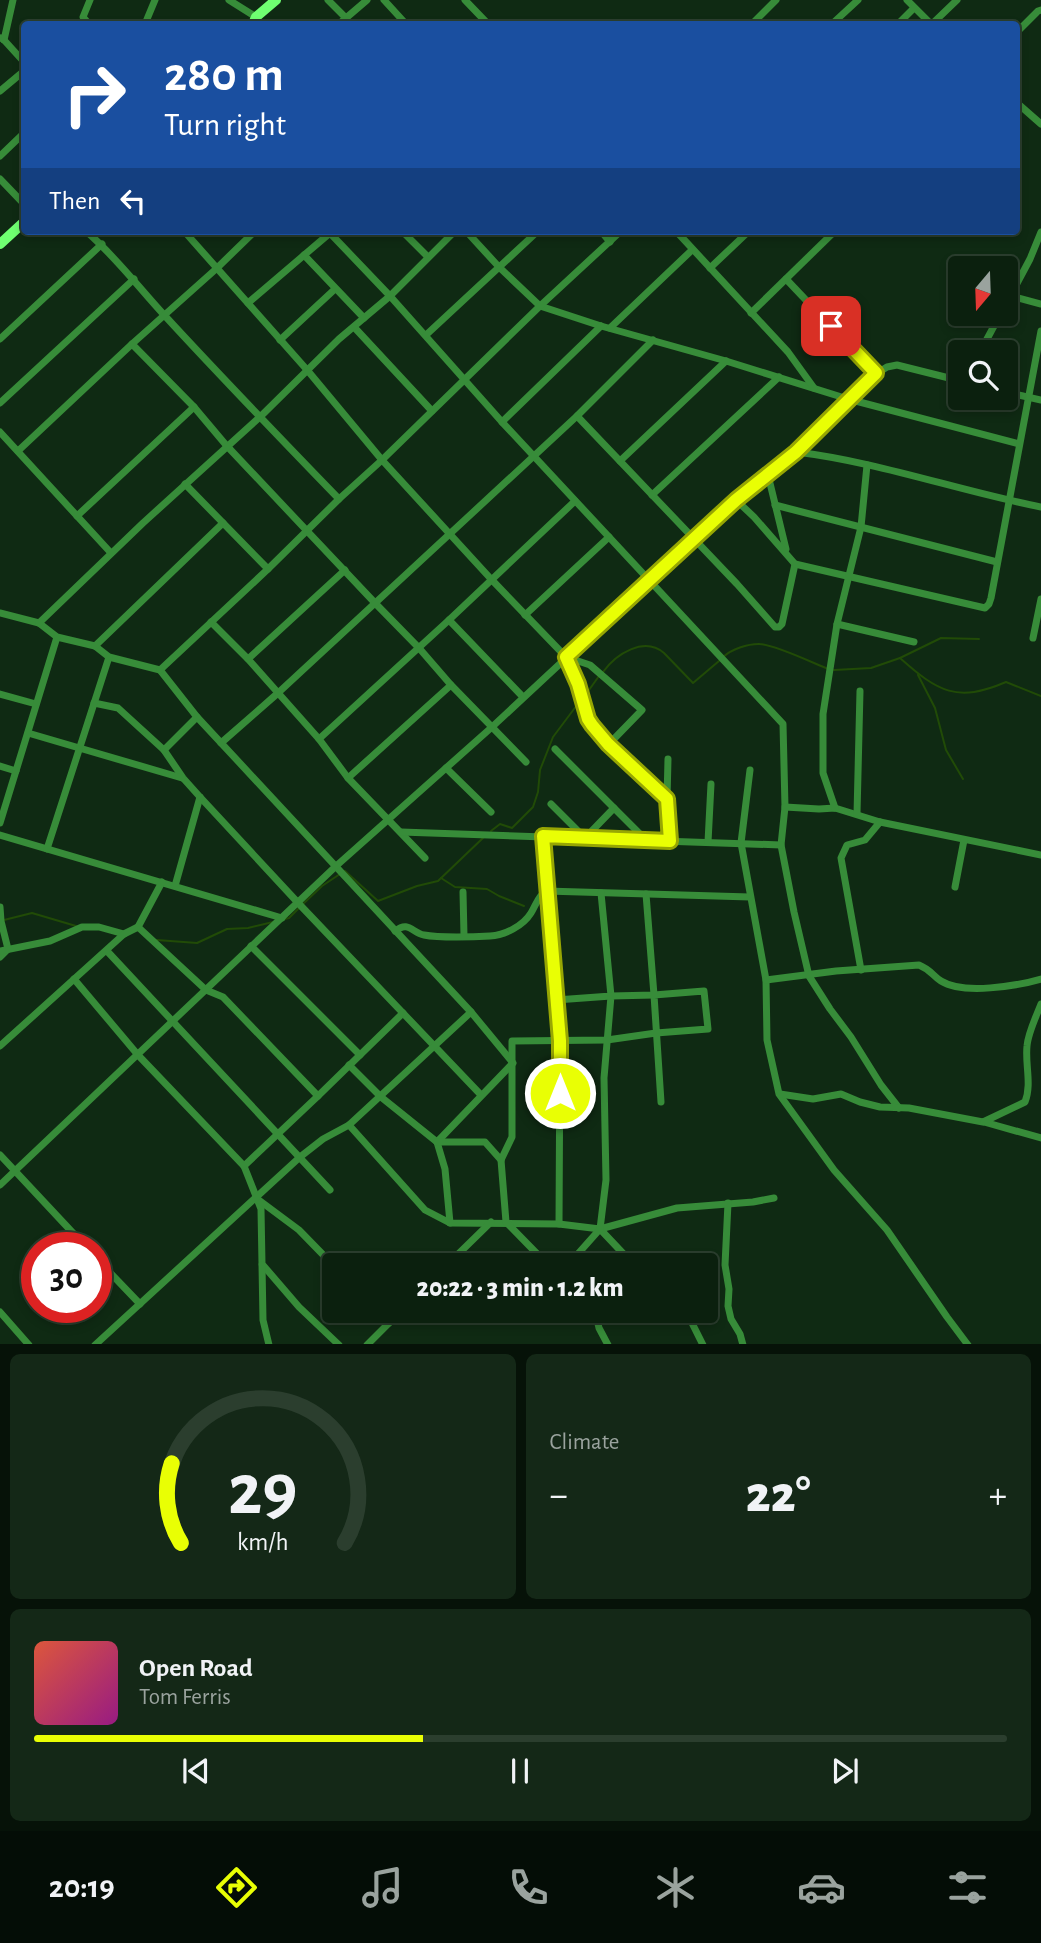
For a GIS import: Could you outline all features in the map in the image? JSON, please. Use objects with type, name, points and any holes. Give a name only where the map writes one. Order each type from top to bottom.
[{"type":"street","points":[[13,0],[2,39],[21,59]]},
{"type":"street","points":[[78,21],[83,17],[90,0]]},
{"type":"street","points":[[146,21],[155,0]]},
{"type":"street","points":[[235,1],[255,21],[276,0]]},
{"type":"street","points":[[328,0],[346,18]]},
{"type":"street","points":[[342,21],[367,0]]},
{"type":"street","points":[[384,0],[403,21]]},
{"type":"street","points":[[464,0],[480,21]]},
{"type":"street","points":[[755,21],[776,0]]},
{"type":"street","points":[[835,21],[858,0]]},
{"type":"street","points":[[907,0],[928,21]]},
{"type":"street","points":[[934,21],[957,0]]},
{"type":"street","points":[[901,21],[914,8]]},
{"type":"street","points":[[1020,29],[1041,10]]},
{"type":"street","points":[[83,17],[86,21]]},
{"type":"street","points":[[0,91],[21,74]]},
{"type":"street","points":[[1020,106],[1041,124]]},
{"type":"street","points":[[1034,118],[1041,111]]},
{"type":"street","points":[[0,156],[21,136]]},
{"type":"street","points":[[0,179],[21,201]]},
{"type":"street","points":[[0,244],[21,225]]},
{"type":"street","points":[[1018,282],[1041,232]]},
{"type":"street","points":[[91,235],[339,499]]},
{"type":"street","points":[[187,235],[308,371],[382,460],[566,657],[578,684],[588,719],[608,744],[667,799]]},
{"type":"street","points":[[18,451],[251,235]]},
{"type":"street","points":[[248,303],[326,235]]},
{"type":"street","points":[[332,235],[783,724],[785,807],[781,845],[809,976],[899,1108]]},
{"type":"street","points":[[406,235],[428,257]]},
{"type":"street","points":[[39,623],[184,484],[261,416],[339,339],[390,296],[451,235]]},
{"type":"street","points":[[470,235],[540,306],[848,399],[1019,444]]},
{"type":"street","points":[[426,335],[534,235]]},
{"type":"street","points":[[604,235],[610,242]]},
{"type":"street","points":[[160,670],[617,235]]},
{"type":"street","points":[[680,235],[789,352],[814,388]]},
{"type":"street","points":[[710,268],[745,235]]},
{"type":"street","points":[[751,313],[831,235]]},
{"type":"street","points":[[0,339],[102,244]]},
{"type":"street","points":[[610,328],[692,250]]},
{"type":"street","points":[[304,255],[364,318]]},
{"type":"street","points":[[0,403],[134,279]]},
{"type":"street","points":[[786,279],[876,373]]},
{"type":"street","points":[[281,340],[335,289]]},
{"type":"street","points":[[1018,298],[1041,304]]},
{"type":"street","points":[[502,422],[601,326]]},
{"type":"street","points":[[354,327],[432,411]]},
{"type":"street","points":[[736,500],[795,564],[985,608],[991,598],[1041,331]]},
{"type":"street","points":[[221,743],[534,456],[653,340]]},
{"type":"street","points":[[132,344],[526,762]]},
{"type":"street","points":[[620,461],[726,361]]},
{"type":"street","points":[[0,1185],[335,867],[492,727],[736,500],[796,452],[876,373],[897,365],[948,378]]},
{"type":"street","points":[[652,495],[779,377]]},
{"type":"street","points":[[1018,395],[1041,400]]},
{"type":"street","points":[[77,516],[194,407]]},
{"type":"street","points":[[577,415],[775,627],[782,624],[795,564]]},
{"type":"street","points":[[0,432],[111,553]]},
{"type":"street","points":[[796,452],[833,456],[1041,507]]},
{"type":"street","points":[[835,808],[823,773],[823,714],[837,624],[860,527],[867,465]]},
{"type":"street","points":[[768,475],[787,553]]},
{"type":"street","points":[[184,484],[268,569]]},
{"type":"street","points":[[319,739],[449,621],[575,500]]},
{"type":"street","points":[[775,505],[997,562]]},
{"type":"street","points":[[95,646],[223,523]]},
{"type":"street","points":[[525,615],[609,537]]},
{"type":"street","points":[[248,659],[345,570]]},
{"type":"street","points":[[1033,638],[1041,599]]},
{"type":"street","points":[[0,614],[39,623],[57,637],[95,646],[109,657],[160,670],[197,717],[471,1013],[513,1063]]},
{"type":"street","points":[[449,621],[523,697]]},
{"type":"street","points":[[211,622],[319,739],[348,778],[425,858]]},
{"type":"street","points":[[837,624],[914,642]]},
{"type":"street","points":[[0,823],[57,637]]},
{"type":"street","points":[[47,849],[109,657]]},
{"type":"street","points":[[566,657],[590,665],[642,710],[608,744]]},
{"type":"street","points":[[348,778],[451,685]]},
{"type":"street","points":[[858,814],[860,691]]},
{"type":"street","points":[[0,694],[36,704]]},
{"type":"street","points":[[94,703],[118,708],[164,750],[200,797],[481,1095]]},
{"type":"street","points":[[164,750],[197,717]]},
{"type":"street","points":[[28,733],[183,778]]},
{"type":"street","points":[[555,749],[646,840]]},
{"type":"street","points":[[668,759],[670,841]]},
{"type":"street","points":[[0,766],[16,771]]},
{"type":"street","points":[[446,768],[491,813]]},
{"type":"street","points":[[750,770],[741,843],[766,980],[767,1040],[779,1094],[834,1170],[887,1230],[967,1344]]},
{"type":"street","points":[[708,842],[711,784]]},
{"type":"street","points":[[175,886],[200,797]]},
{"type":"street","points":[[551,804],[585,838]]},
{"type":"street","points":[[785,807],[819,810],[835,808],[880,822],[1041,855]]},
{"type":"street","points":[[585,838],[614,808]]},
{"type":"street","points":[[862,970],[841,858],[848,845],[865,840],[880,822]]},
{"type":"street","points":[[401,832],[781,845]]},
{"type":"street","points":[[0,835],[282,918]]},
{"type":"street","points":[[543,836],[560,1041],[559,1224]]},
{"type":"street","points":[[955,887],[964,840]]},
{"type":"street","points":[[0,1046],[124,934],[138,927],[162,882]]},
{"type":"street","points":[[395,931],[408,927],[422,935],[496,935],[521,925],[546,891],[750,897]]},
{"type":"street","points":[[463,892],[464,936]]},
{"type":"street","points":[[578,1253],[600,1228],[606,1180],[604,1077],[611,996],[601,892]]},
{"type":"street","points":[[646,894],[661,1102]]},
{"type":"street","points":[[0,907],[4,950],[0,957]]},
{"type":"street","points":[[4,950],[50,941],[82,927],[99,927],[124,934]]},
{"type":"street","points":[[138,927],[205,990],[223,997],[318,1096]]},
{"type":"street","points":[[251,947],[360,1055]]},
{"type":"street","points":[[107,951],[330,1189]]},
{"type":"street","points":[[766,980],[835,971],[919,965],[931,970],[940,980],[969,989],[1041,979]]},
{"type":"street","points":[[74,979],[138,1055],[244,1166],[261,1209],[263,1320],[269,1344]]},
{"type":"street","points":[[536,1253],[506,1222],[501,1160],[512,1138],[512,1041],[607,1040],[656,1033],[708,1030],[705,991],[556,1000]]},
{"type":"street","points":[[983,1122],[1025,1101],[1029,1093],[1027,1043],[1041,1004]]},
{"type":"street","points":[[244,1166],[403,1013]]},
{"type":"street","points":[[96,1344],[300,1157],[323,1139],[349,1125],[471,1013]]},
{"type":"street","points":[[437,1142],[513,1063]]},
{"type":"street","points":[[349,1065],[381,1097],[437,1142],[445,1169],[450,1223]]},
{"type":"street","points":[[779,1094],[813,1099],[841,1094],[880,1107],[909,1108],[983,1122],[1041,1138]]},
{"type":"street","points":[[349,1125],[425,1210],[450,1223],[506,1222],[600,1228],[677,1208],[774,1198]]},
{"type":"street","points":[[437,1142],[485,1142],[501,1160]]},
{"type":"street","points":[[0,1154],[72,1232]]},
{"type":"street","points":[[256,1198],[299,1230],[322,1254]]},
{"type":"street","points":[[727,1203],[725,1265],[729,1289],[728,1306],[743,1344]]},
{"type":"street","points":[[459,1253],[491,1222]]},
{"type":"street","points":[[600,1228],[623,1253]]},
{"type":"street","points":[[262,1264],[299,1307],[338,1344]]},
{"type":"street","points":[[112,1275],[140,1304]]},
{"type":"street","points":[[0,1312],[28,1344]]},
{"type":"street","points":[[368,1344],[389,1323]]},
{"type":"street","points":[[598,1323],[607,1344]]},
{"type":"street","points":[[692,1323],[702,1344]]},
{"type":"waterway","points":[[900,658],[941,638],[979,639]]},
{"type":"waterway","points":[[723,657],[740,648],[759,644],[783,650],[828,669]]},
{"type":"waterway","points":[[603,672],[615,659],[631,649],[648,646],[664,653],[693,683],[719,661]]},
{"type":"waterway","points":[[834,670],[871,668],[900,658],[926,679],[949,691],[974,692],[1006,682],[1041,696]]},
{"type":"waterway","points":[[918,675],[935,708],[946,750],[963,779]]},
{"type":"waterway","points":[[584,697],[599,676]]},
{"type":"waterway","points":[[491,831],[500,824],[512,828],[533,807],[538,792],[540,770],[553,737],[580,701]]},
{"type":"waterway","points":[[345,871],[378,901],[438,881],[484,837]]},
{"type":"waterway","points":[[304,903],[340,874]]},
{"type":"waterway","points":[[441,878],[455,887],[487,889],[524,906]]},
{"type":"waterway","points":[[285,919],[300,907]]},
{"type":"waterway","points":[[4,920],[32,913],[76,926]]},
{"type":"waterway","points":[[157,940],[197,943],[227,929],[248,928],[273,922]]},
{"type":"route","points":[[560,1093],[560,1041],[543,836],[670,841],[667,799],[608,744],[592,725],[566,657],[736,500],[796,452],[876,373],[831,326]]}]
